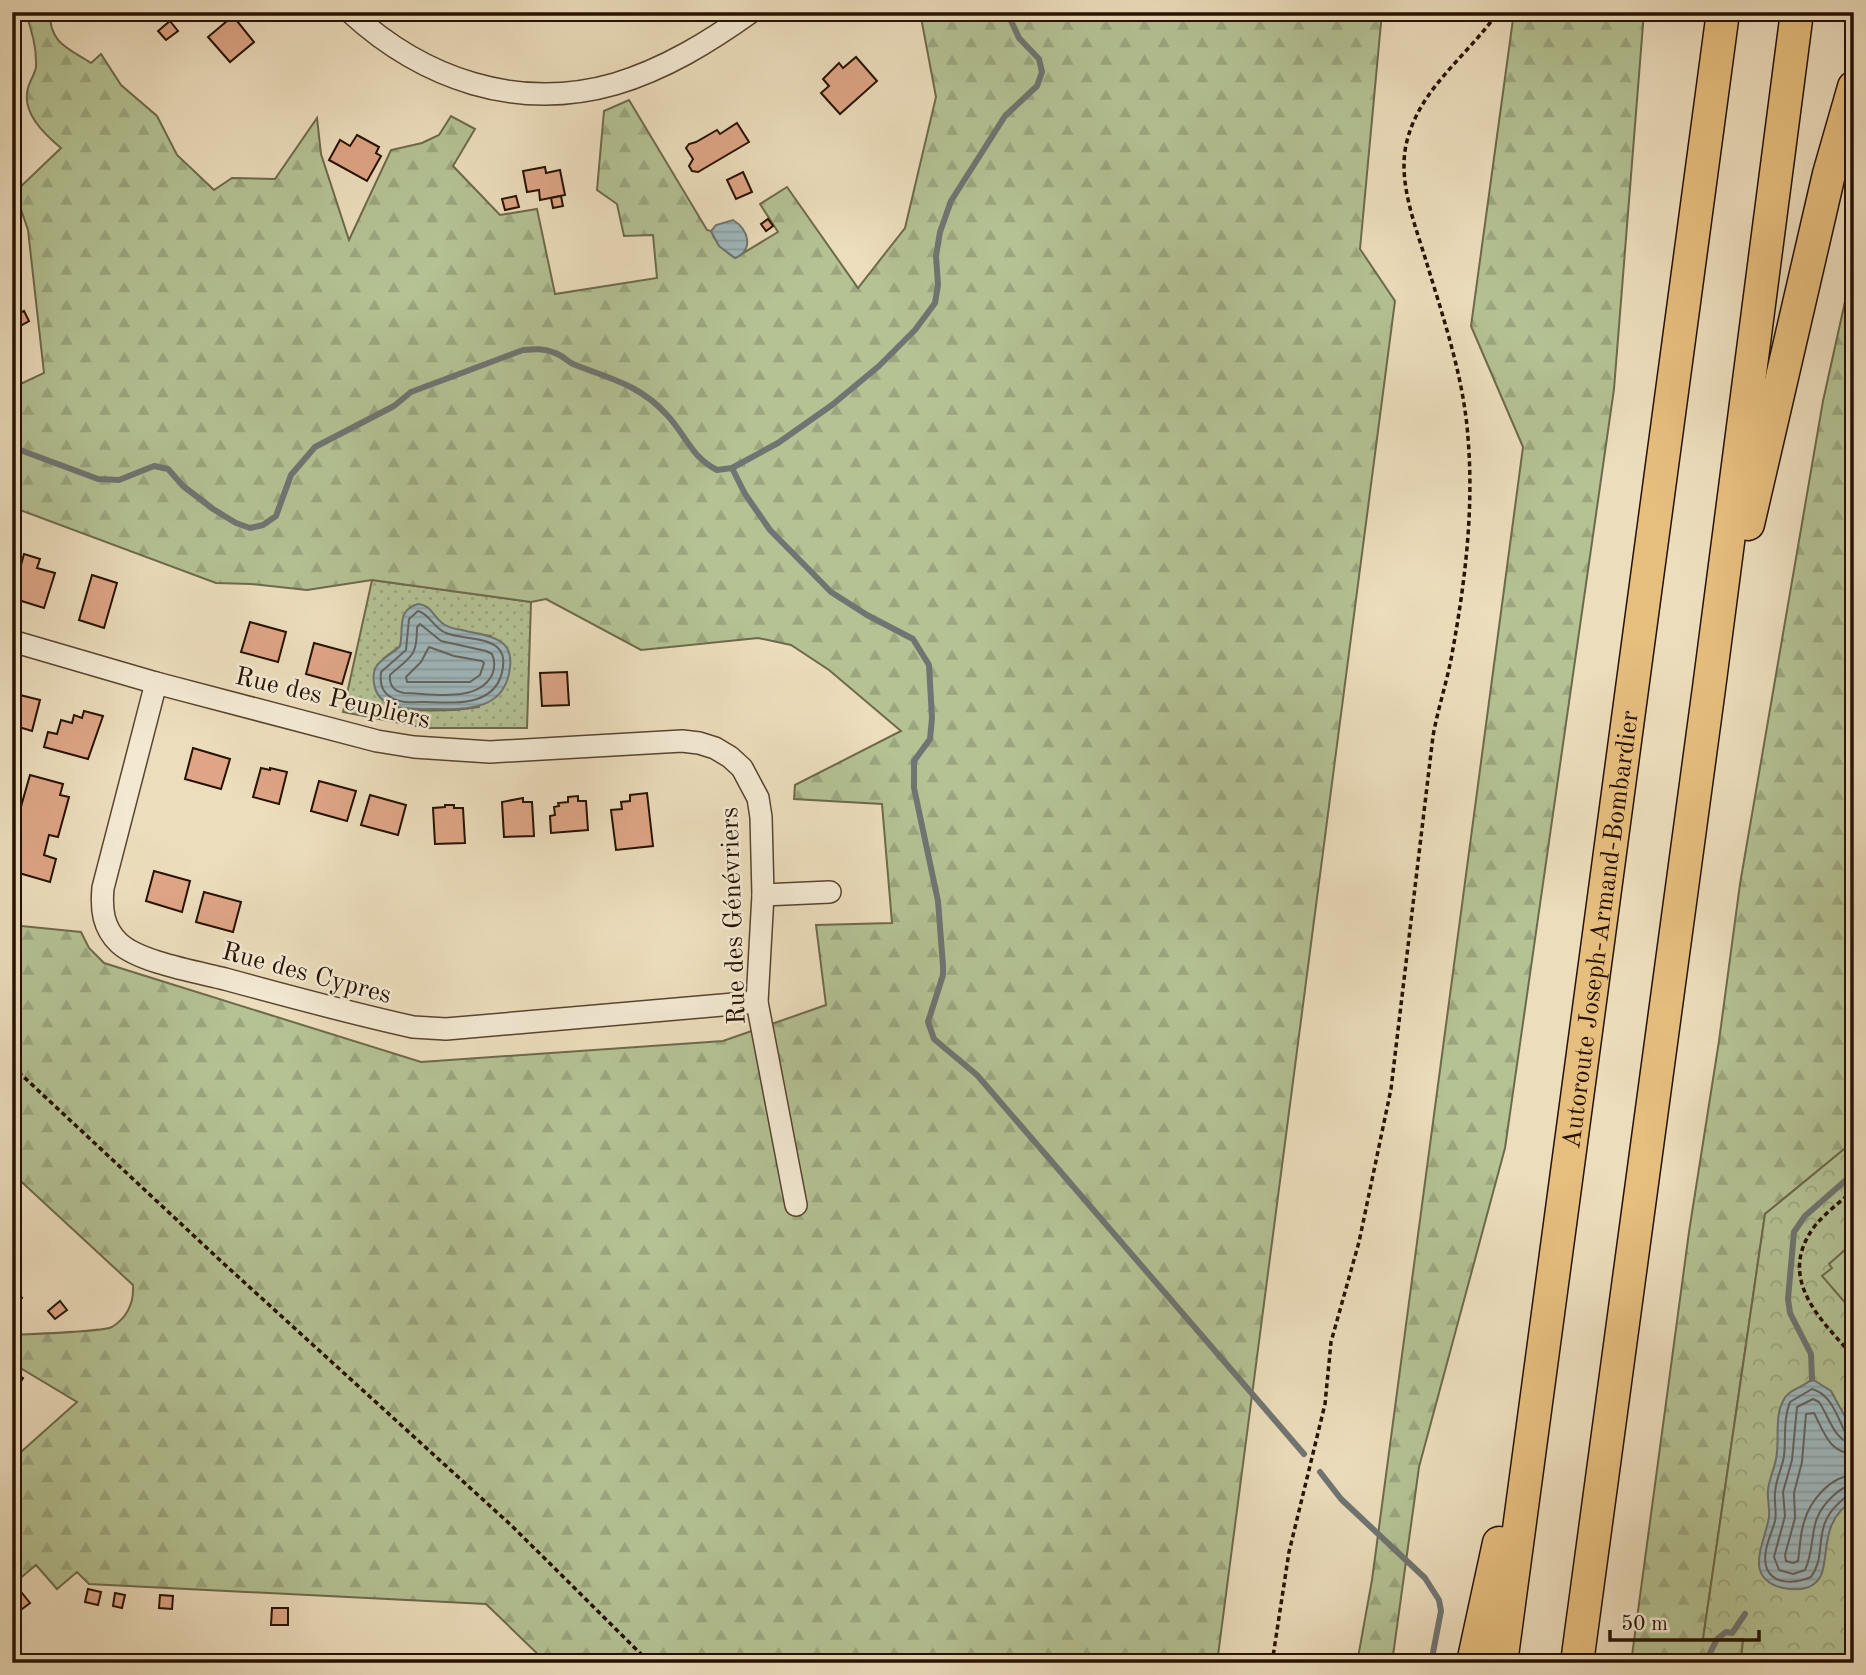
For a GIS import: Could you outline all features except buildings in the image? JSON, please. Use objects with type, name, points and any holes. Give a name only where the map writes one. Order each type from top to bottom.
[{"type":"highway","points":[[1698,195],[1706,12]]},
{"type":"highway","points":[[1698,195],[1723,12]]},
{"type":"highway","points":[[1577,1663],[1797,12]]},
{"type":"highway","points":[[1709,688],[1829,174],[1854,87]]},
{"type":"highway","name":"Autoroute Joseph-Armand-Bombardier","points":[[1501,1663],[1698,195]]},
{"type":"highway","points":[[1473,1663],[1550,1302]]},
{"type":"street","points":[[350,12],[399,52],[447,75],[488,87],[551,93],[583,90],[639,76],[674,61],[751,12]]},
{"type":"street","name":"Rue des Peupliers","points":[[12,641],[156,683],[377,741],[414,747],[489,752],[682,741],[715,748],[730,757]]},
{"type":"street","name":"Rue des Cypres","points":[[156,683],[103,888],[104,917],[109,931],[130,951],[201,973],[412,1027],[446,1029],[757,1002]]},
{"type":"street","name":"Rue des Génévriers","points":[[730,757],[742,768],[758,798],[761,817],[763,895],[757,1002],[796,1205]]},
{"type":"street","points":[[763,895],[830,892]]},
{"type":"path","points":[[1272,1663],[1289,1552],[1325,1404],[1331,1342],[1359,1242],[1391,1089],[1433,736],[1437,709],[1452,656],[1470,526],[1468,437],[1463,403],[1450,341],[1408,198],[1404,166],[1406,146],[1413,121],[1435,85],[1498,12]]},
{"type":"path","points":[[12,1066],[512,1527],[650,1663]]},
{"type":"path","points":[[1854,1190],[1814,1227],[1802,1250],[1800,1269],[1806,1298],[1854,1357]]},
{"type":"green space","points":[[25,12],[50,12],[56,38],[91,63],[101,54],[121,85],[157,116],[177,155],[214,190],[232,178],[275,179],[317,118],[321,154],[349,240],[391,150],[422,143],[439,135],[451,116],[475,129],[453,166],[500,215],[537,209],[555,294],[657,278],[653,235],[624,236],[617,204],[597,190],[604,111],[629,100],[707,230],[711,231],[717,243],[727,253],[735,258],[778,232],[760,204],[787,187],[858,288],[905,228],[936,97],[920,12],[1382,12],[1360,249],[1395,301],[1217,1663],[547,1663],[486,1604],[89,1584],[77,1572],[57,1589],[36,1565],[12,1585],[12,1460],[77,1402],[12,1363],[12,1335],[112,1327],[126,1314],[131,1304],[133,1285],[12,1173],[12,925],[81,932],[89,948],[104,963],[421,1062],[723,1041],[826,1005],[816,925],[892,923],[882,804],[794,799],[795,785],[901,731],[829,670],[791,645],[758,638],[641,650],[546,599],[531,602],[372,580],[307,590],[216,583],[12,507],[12,388],[44,373],[28,230],[15,192],[61,148],[41,129],[28,106],[28,88],[36,60],[34,39]]},
{"type":"green space","points":[[1514,12],[1644,12],[1614,389],[1505,1148],[1419,1467],[1392,1663],[1357,1663],[1372,1580],[1523,447],[1471,326]]},
{"type":"green space","points":[[1854,261],[1854,1141],[1765,1214],[1703,1639],[1743,1639],[1741,1663],[1631,1663],[1689,1232],[1740,884],[1823,401]]},
{"type":"green space","points":[[372,580],[531,602],[527,728],[426,728],[343,712]],"holes":[[[418,604],[423,605],[448,627],[491,636],[479,707],[434,710],[390,705],[383,659],[400,646]]]},
{"type":"green space","points":[[1854,1141],[1854,1663],[1741,1663],[1743,1639],[1703,1639],[1765,1214]]},
{"type":"green space","points":[[1854,1242],[1854,1313],[1822,1276],[1832,1268],[1829,1264]]},
{"type":"water","points":[[733,220],[743,229],[747,240],[745,250],[735,258],[719,246],[711,231],[716,225]]},
{"type":"water","points":[[418,604],[429,608],[446,626],[496,639],[507,649],[510,667],[507,681],[494,699],[461,709],[408,709],[382,700],[374,683],[374,671],[381,661],[400,646],[404,615]]},
{"type":"water","points":[[1812,1379],[1831,1391],[1854,1433],[1854,1500],[1841,1510],[1833,1521],[1820,1577],[1807,1587],[1787,1589],[1770,1583],[1763,1576],[1759,1568],[1759,1558],[1769,1517],[1768,1490],[1777,1452],[1780,1408],[1788,1394]]},
{"type":"waterway","points":[[12,447],[98,479],[119,480],[154,466],[168,469],[183,486],[213,509],[250,528],[263,525],[276,516],[291,475],[315,447],[394,406],[411,392],[523,350],[539,349],[558,354],[573,364],[635,389],[667,415],[700,458],[717,470],[732,468],[778,443],[832,405],[879,366],[915,330],[935,303],[938,285],[936,256],[940,232],[951,201],[1005,116],[1037,86],[1042,72],[1039,59],[1019,38],[1007,12]]},
{"type":"waterway","points":[[732,468],[745,494],[770,530],[831,592],[913,639],[929,665],[932,718],[930,739],[914,761],[914,788],[938,901],[943,975],[928,1022],[934,1039],[977,1075],[1304,1454]]},
{"type":"waterway","points":[[1812,1379],[1811,1354],[1790,1313],[1788,1299],[1794,1232],[1805,1216],[1854,1173]]},
{"type":"waterway","points":[[1320,1472],[1341,1499],[1425,1578],[1439,1600],[1441,1611],[1431,1663]]},
{"type":"waterway","points":[[1705,1663],[1717,1639],[1726,1632],[1732,1633],[1745,1614]]}]
